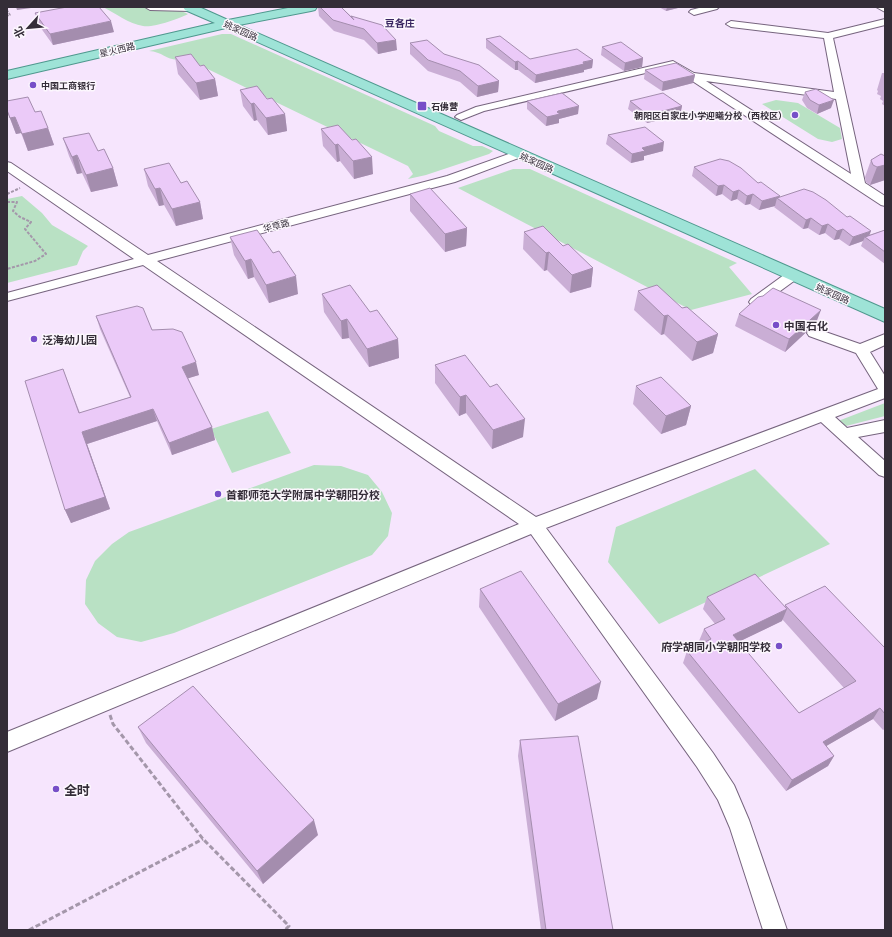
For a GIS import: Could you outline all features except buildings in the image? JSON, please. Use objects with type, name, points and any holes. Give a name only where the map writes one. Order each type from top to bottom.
[{"type":"main road","name":"姚家园路","points":[[190,7],[229,20],[461,117],[492,128],[885,301]]},
{"type":"main road","name":"姚家园路","points":[[208,7],[229,20],[520,154],[885,316]]},
{"type":"main road","points":[[229,20],[286,7]]},
{"type":"main road","points":[[229,20],[311,7]]},
{"type":"main road","name":"星火西路","points":[[7,66],[229,20]]},
{"type":"main road","name":"星火西路","points":[[7,75],[229,20]]},
{"type":"street","points":[[150,7],[190,7]]},
{"type":"street","points":[[694,12],[714,7]]},
{"type":"street","points":[[881,7],[885,9]]},
{"type":"street","points":[[731,24],[828,36],[885,22]]},
{"type":"street","points":[[828,36],[859,185]]},
{"type":"street","points":[[461,117],[480,109],[673,64],[885,202]]},
{"type":"street","points":[[691,76],[840,96]]},
{"type":"street","name":"华章路","points":[[7,297],[451,179],[520,154]]},
{"type":"street","points":[[7,166],[534,525],[705,760],[726,793],[741,828],[775,930]]},
{"type":"street","points":[[753,304],[793,275]]},
{"type":"street","points":[[814,332],[861,350],[885,388]]},
{"type":"street","points":[[861,350],[885,339]]},
{"type":"street","points":[[7,742],[534,525],[885,392]]},
{"type":"street","points":[[823,415],[885,471]]},
{"type":"street","points":[[844,434],[885,426]]},
{"type":"path","points":[[7,10],[10,15],[7,16]]},
{"type":"path","points":[[7,202],[17,202],[13,211],[20,217],[31,222],[25,229],[34,236],[38,247],[46,254],[35,260],[7,269]]},
{"type":"path","points":[[106,701],[113,724],[203,839],[289,926],[285,930]]},
{"type":"path","points":[[29,930],[203,839]]},
{"type":"green space","points":[[103,7],[172,7],[188,14],[172,21],[143,26],[127,21]]},
{"type":"green space","points":[[222,34],[231,34],[435,126],[439,131],[473,146],[482,146],[493,151],[489,154],[426,175],[408,179],[413,174],[408,166],[185,58],[175,60],[159,53],[149,51]]},
{"type":"green space","points":[[776,100],[798,103],[840,128],[842,139],[832,142],[818,139],[762,104]]},
{"type":"green space","points":[[513,169],[530,169],[737,263],[729,267],[752,294],[691,310],[458,188]]},
{"type":"green space","points":[[22,196],[42,213],[52,225],[88,246],[83,251],[77,265],[7,283],[7,199]]},
{"type":"green space","points":[[885,403],[885,416],[846,426],[838,421]]},
{"type":"green space","points":[[268,411],[291,453],[232,473],[211,429]]},
{"type":"green space","points":[[314,465],[341,466],[368,475],[382,492],[392,513],[388,536],[372,555],[174,633],[141,642],[117,637],[98,623],[85,604],[86,580],[95,561],[112,544],[129,532]]},
{"type":"green space","points":[[755,469],[830,544],[659,624],[608,562],[616,527]]},
{"type":"place","name":"中国工商银行","points":[[33,85]]},
{"type":"place","name":"石佛营","points":[[422,106]]},
{"type":"place","name":"朝阳区白家庄小学迎曦分校（西校区）","points":[[795,115]]},
{"type":"place","name":"中国石化","points":[[776,325]]},
{"type":"place","name":"泛海幼儿园","points":[[34,339]]},
{"type":"place","name":"首都师范大学附属中学朝阳分校","points":[[218,494]]},
{"type":"place","name":"府学胡同小学朝阳学校","points":[[779,646]]},
{"type":"place","name":"全时","points":[[56,789]]},
{"type":"district","name":"豆各庄","points":[[400,22]]}]
